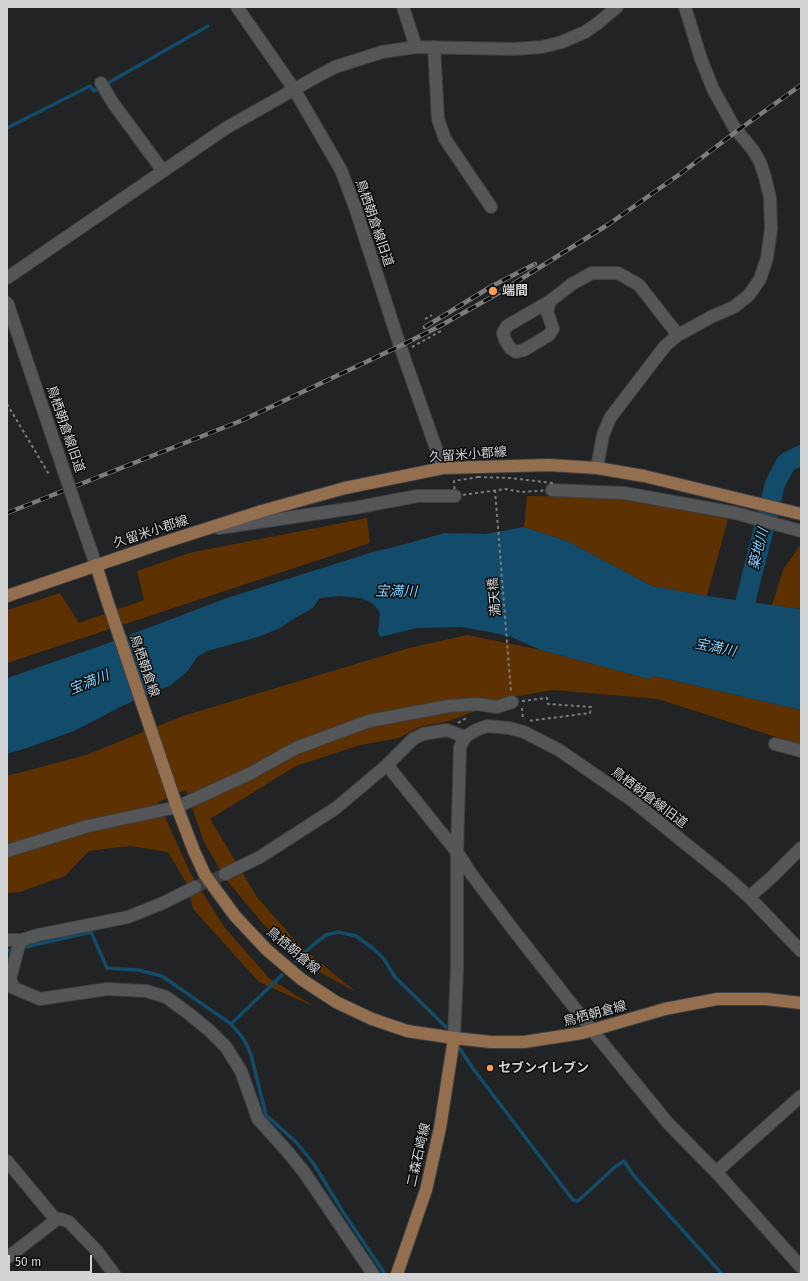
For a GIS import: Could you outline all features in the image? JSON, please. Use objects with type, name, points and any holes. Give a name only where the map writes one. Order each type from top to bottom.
[{"type":"main road","name":"久留米小郡線","points":[[96,565],[195,532],[345,488],[444,468],[549,465],[597,468],[644,476],[801,514]]},
{"type":"main road","points":[[7,596],[96,565]]},
{"type":"main road","name":"鳥栖朝倉線","points":[[96,565],[175,802],[205,875],[235,916],[267,950],[301,979],[336,1002],[372,1019],[406,1031],[491,1042],[524,1042],[560,1037],[592,1030],[665,1009],[717,999],[766,999],[801,1003]]},
{"type":"main road","name":"二森石崎線","points":[[397,1274],[426,1190],[440,1128],[454,1038]]},
{"type":"street","name":"鳥栖朝倉線旧道","points":[[237,7],[294,89],[341,170],[355,207],[402,351],[444,468]]},
{"type":"street","points":[[403,7],[416,47]]},
{"type":"street","points":[[7,278],[226,128],[294,89],[345,63],[382,52],[416,47],[513,49],[542,47],[562,42],[585,32],[617,7]]},
{"type":"street","points":[[597,468],[603,435],[610,418],[665,346],[678,335],[713,316],[734,308],[749,295],[760,279],[767,258],[771,229],[770,198],[760,162],[753,150],[734,127],[713,89],[701,60],[685,7]]},
{"type":"street","points":[[434,47],[438,119],[445,139],[491,207]]},
{"type":"street","points":[[101,83],[163,171]]},
{"type":"street","points":[[550,301],[547,311],[553,329],[549,335],[524,350],[516,352],[510,348],[503,333],[507,326],[550,301],[572,284],[592,273],[618,273],[639,285],[678,335]]},
{"type":"street","name":"鳥栖朝倉線旧道","points":[[7,302],[96,565]]},
{"type":"street","points":[[552,490],[624,493],[735,513],[800,531]]},
{"type":"street","points":[[195,532],[354,508],[417,496],[456,496]]},
{"type":"street","points":[[7,851],[88,826],[175,802],[251,773],[296,748],[369,721],[449,706],[477,704],[497,707],[516,702]]},
{"type":"street","name":"鳥栖朝倉線旧道","points":[[462,742],[476,730],[487,726],[509,728],[524,732],[559,750],[633,801],[728,878],[749,897],[801,951]]},
{"type":"street","points":[[226,874],[260,857],[336,808],[387,765],[413,739],[423,734],[447,730],[462,742],[457,852],[457,969],[454,1038]]},
{"type":"street","points":[[775,744],[801,752]]},
{"type":"street","points":[[387,765],[457,852],[472,875],[515,932],[667,1122],[716,1172],[801,1267]]},
{"type":"street","points":[[749,897],[772,877],[801,848]]},
{"type":"street","points":[[7,940],[22,940],[38,935],[128,917],[163,903],[195,887]]},
{"type":"street","points":[[22,940],[19,945],[10,979],[9,989],[40,999],[107,989],[146,991],[166,997],[210,1031],[226,1047],[241,1071],[258,1119],[304,1172],[373,1274]]},
{"type":"street","points":[[716,1172],[801,1096]]},
{"type":"street","points":[[7,1161],[56,1220]]},
{"type":"street","points":[[7,1258],[56,1220],[61,1219],[69,1222],[97,1251],[114,1274]]},
{"type":"path","points":[[425,319],[432,315]]},
{"type":"path","points":[[402,351],[441,331]]},
{"type":"path","points":[[7,404],[50,476]]},
{"type":"path","points":[[454,481],[478,477],[510,478],[552,483],[552,490],[521,492],[506,489],[456,496]]},
{"type":"path","name":"満天橋","points":[[495,490],[516,702],[524,722],[590,713],[590,707],[548,704],[547,698],[516,702]]},
{"type":"shaded area","points":[[527,496],[614,497],[728,519],[707,596],[652,586],[567,541],[524,527]]},
{"type":"shaded area","points":[[367,518],[370,543],[7,663],[7,610],[60,593],[79,623],[144,600],[137,571],[189,553]]},
{"type":"shaded area","points":[[801,544],[801,609],[772,605],[783,570]]},
{"type":"shaded area","points":[[467,635],[541,650],[649,679],[654,676],[801,710],[801,745],[658,699],[553,690],[513,697],[449,721],[419,727],[399,738],[360,745],[296,766],[210,819],[257,897],[300,946],[356,992],[312,968],[263,924],[225,878],[204,842],[186,790],[158,802],[191,874],[225,928],[269,978],[315,1007],[259,982],[193,909],[187,884],[168,852],[130,846],[89,851],[65,876],[20,892],[7,893],[7,776],[86,755],[183,716],[409,648]]},
{"type":"water","name":"宝満川","points":[[524,527],[567,541],[652,586],[707,596],[801,609],[801,710],[654,676],[649,679],[541,650],[511,637],[485,631],[461,627],[417,628],[380,637],[378,632],[380,614],[377,608],[370,602],[361,598],[339,596],[320,598],[313,608],[280,628],[258,637],[207,651],[197,657],[188,671],[171,685],[122,706],[76,730],[7,754],[7,678],[103,645],[227,598],[373,552],[444,533],[485,534]]},
{"type":"waterway","points":[[7,128],[90,86],[94,91],[208,26]]},
{"type":"waterway","name":"築地川","points":[[739,627],[775,484],[786,463],[801,455]]},
{"type":"waterway","points":[[21,948],[91,932],[107,968],[138,970],[162,976],[231,1024],[246,1043],[251,1055],[266,1115],[296,1142],[314,1164],[343,1212],[385,1274]]},
{"type":"waterway","points":[[296,961],[326,935],[338,932],[356,936],[375,950],[384,959],[395,977],[446,1027]]},
{"type":"waterway","points":[[7,951],[15,950]]},
{"type":"waterway","points":[[231,1024],[282,975]]},
{"type":"waterway","points":[[460,1049],[474,1070],[573,1200],[578,1201],[615,1167],[624,1161],[634,1176],[722,1274]]},
{"type":"tunnel","points":[[195,887],[225,874]]},
{"type":"railway","points":[[7,513],[243,420],[440,326],[497,294],[609,224],[801,85]]},
{"type":"railway","points":[[425,327],[492,286],[535,264]]},
{"type":"place","name":"端間","points":[[493,291]]},
{"type":"place","name":"セブンイレブン","points":[[490,1068]]}]
